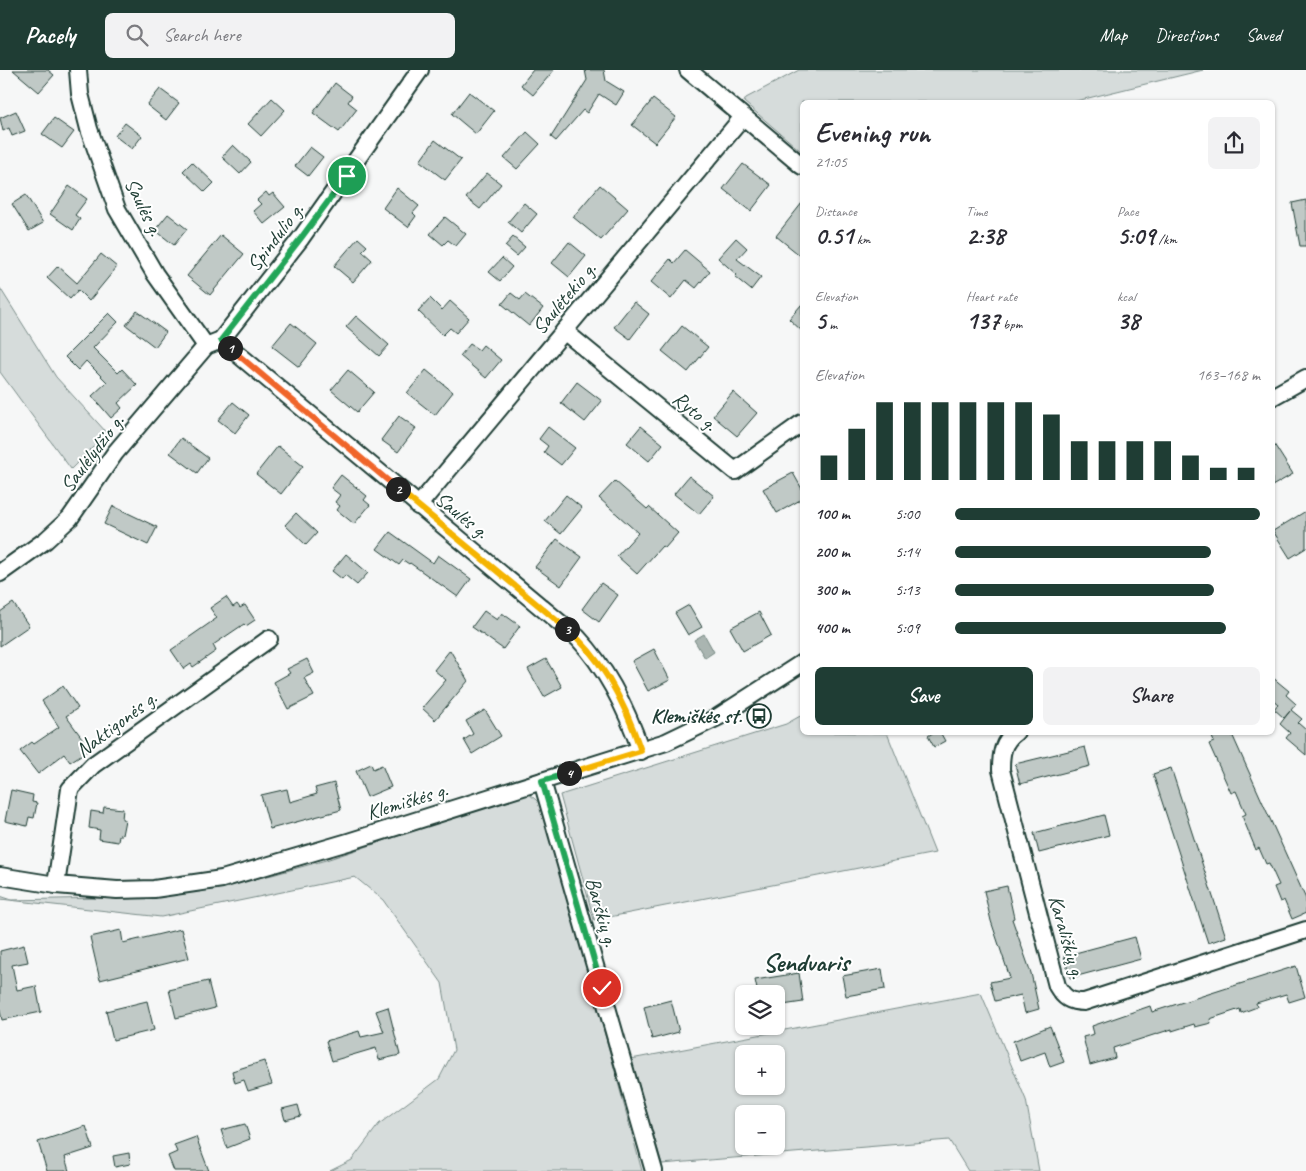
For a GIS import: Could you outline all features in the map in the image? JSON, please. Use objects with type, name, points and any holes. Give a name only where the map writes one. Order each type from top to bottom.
[{"type":"street","name":"Saulės g.","points":[[78,70],[80,94],[89,129],[117,210],[155,274],[214,343],[418,506],[578,638],[593,654],[629,720],[641,751]]},
{"type":"street","name":"Spindulio g.","points":[[214,343],[301,238],[420,70]]},
{"type":"street","points":[[688,70],[800,164]]},
{"type":"street","name":"Saulėtekio g.","points":[[418,506],[743,117]]},
{"type":"street","name":"Ryto g.","points":[[564,331],[735,471],[800,424]]},
{"type":"street","name":"Saulėlydžio g.","points":[[0,573],[46,540],[70,518],[115,453],[214,343]]},
{"type":"street","points":[[1275,395],[1306,378]]},
{"type":"street","name":"Naktigonės g.","points":[[56,885],[70,789],[93,765],[269,639]]},
{"type":"street","name":"Klemiškės g.","points":[[0,876],[56,885],[117,890],[154,888],[222,878],[339,845],[641,751],[688,733],[718,717],[800,664]]},
{"type":"street","name":"Karališkių g.","points":[[1013,735],[1006,742],[1002,750],[1001,770],[1057,986],[1062,995],[1068,1000],[1084,1002],[1306,930]]},
{"type":"street","name":"Barškių g.","points":[[542,781],[654,1171]]},
{"type":"shaded area","points":[[799,70],[1203,70],[1080,100],[800,100],[800,150],[744,102],[746,98]]},
{"type":"shaded area","points":[[0,288],[56,377],[107,433],[71,469],[0,372]]},
{"type":"shaded area","points":[[704,634],[714,652],[705,658],[694,640]]},
{"type":"shaded area","points":[[800,716],[800,735],[888,735],[935,853],[594,920],[560,795],[786,724]]},
{"type":"shaded area","points":[[528,793],[543,806],[642,1171],[330,1171],[352,1160],[379,1124],[439,1079],[454,1050],[442,983],[383,900],[355,877],[161,917],[0,899],[0,896],[12,900],[146,897],[207,889],[272,875],[326,860]]},
{"type":"shaded area","points":[[981,993],[1026,1100],[1039,1171],[968,1171],[949,1140],[785,1154],[785,1105],[735,1105],[735,1155],[770,1155],[662,1164],[631,1059],[758,1035],[785,1035],[785,1030]]},
{"type":"building","points":[[13,70],[48,70],[54,75],[39,92]]},
{"type":"building","points":[[533,70],[554,70],[533,95],[521,85]]},
{"type":"building","points":[[585,70],[604,70],[606,81],[624,92],[616,105],[599,94],[587,113],[583,110],[556,141],[551,137],[587,80]]},
{"type":"building","points":[[335,83],[352,96],[348,102],[357,109],[339,132],[313,113]]},
{"type":"building","points":[[160,89],[179,103],[166,120],[147,105]]},
{"type":"building","points":[[469,92],[494,111],[476,134],[452,114]]},
{"type":"building","points":[[272,98],[285,110],[261,136],[248,124]]},
{"type":"building","points":[[653,99],[676,117],[655,143],[632,125]]},
{"type":"building","points":[[16,111],[25,131],[12,136],[9,128],[3,131],[0,118]]},
{"type":"building","points":[[54,118],[74,132],[62,148],[42,134]]},
{"type":"building","points":[[125,123],[142,136],[132,149],[115,136]]},
{"type":"building","points":[[527,132],[540,144],[517,169],[504,158]]},
{"type":"building","points":[[435,140],[461,160],[445,180],[420,161]]},
{"type":"building","points":[[233,145],[251,162],[240,174],[222,157]]},
{"type":"building","points":[[310,147],[323,157],[308,176],[295,166]]},
{"type":"building","points":[[192,162],[214,183],[205,192],[183,171]]},
{"type":"building","points":[[743,164],[771,185],[751,211],[723,189]]},
{"type":"building","points":[[487,173],[501,184],[480,209],[466,198]]},
{"type":"building","points":[[600,185],[628,209],[601,240],[573,217]]},
{"type":"building","points":[[69,186],[87,199],[75,215],[80,219],[73,230],[50,214]]},
{"type":"building","points":[[397,188],[419,206],[413,213],[416,216],[408,227],[383,208]]},
{"type":"building","points":[[266,192],[269,196],[273,193],[285,207],[264,224],[253,211],[261,204],[257,200]]},
{"type":"building","points":[[26,195],[43,223],[29,231],[12,204]]},
{"type":"building","points":[[1306,200],[1306,246],[1300,246],[1292,203]]},
{"type":"building","points":[[524,203],[537,214],[521,233],[508,222]]},
{"type":"building","points":[[800,206],[800,255],[776,236]]},
{"type":"building","points":[[168,214],[187,229],[174,245],[155,230]]},
{"type":"building","points":[[445,217],[466,234],[456,246],[448,240],[443,245],[430,234]]},
{"type":"building","points":[[221,235],[244,254],[210,295],[187,276]]},
{"type":"building","points":[[513,237],[525,247],[517,256],[505,246]]},
{"type":"building","points":[[358,238],[367,246],[362,251],[372,260],[353,282],[334,266]]},
{"type":"building","points":[[736,238],[747,248],[737,259],[761,277],[751,290],[735,277],[737,275],[718,258]]},
{"type":"building","points":[[569,242],[586,256],[569,277],[552,263]]},
{"type":"building","points":[[685,250],[710,271],[696,288],[686,280],[671,299],[651,282],[670,259],[674,263]]},
{"type":"building","points":[[101,254],[117,267],[89,301],[78,290],[70,299],[47,278],[58,266],[77,283]]},
{"type":"building","points":[[502,258],[512,267],[500,281],[489,272]]},
{"type":"building","points":[[511,293],[520,300],[525,294],[543,308],[529,326],[502,304]]},
{"type":"building","points":[[430,298],[442,310],[450,301],[469,318],[456,333],[450,328],[443,335],[418,311]]},
{"type":"building","points":[[634,302],[649,314],[630,339],[614,327]]},
{"type":"building","points":[[800,306],[800,329],[789,319]]},
{"type":"building","points":[[137,311],[166,332],[155,347],[126,325]]},
{"type":"building","points":[[109,313],[118,322],[93,348],[118,373],[122,369],[137,385],[118,403],[122,408],[111,418],[92,396],[107,382],[86,361],[78,370],[65,357]]},
{"type":"building","points":[[356,316],[389,345],[379,356],[346,327]]},
{"type":"building","points":[[291,323],[317,344],[299,367],[272,346]]},
{"type":"building","points":[[682,326],[708,347],[688,372],[662,351]]},
{"type":"building","points":[[470,344],[479,350],[483,345],[501,360],[486,378],[460,356]]},
{"type":"building","points":[[348,370],[374,392],[357,412],[331,390]]},
{"type":"building","points":[[426,370],[453,392],[435,415],[407,393]]},
{"type":"building","points":[[577,382],[602,401],[585,422],[561,403]]},
{"type":"building","points":[[733,392],[757,413],[737,436],[713,416]]},
{"type":"building","points":[[233,402],[249,415],[235,433],[218,420]]},
{"type":"building","points":[[399,416],[416,428],[398,452],[381,440]]},
{"type":"building","points":[[641,426],[663,444],[649,461],[627,443]]},
{"type":"building","points":[[548,427],[575,448],[561,465],[544,452],[548,446],[539,439]]},
{"type":"building","points":[[181,438],[208,458],[197,473],[170,453]]},
{"type":"building","points":[[278,446],[303,466],[281,494],[256,474]]},
{"type":"building","points":[[1275,446],[1293,474],[1275,484]]},
{"type":"building","points":[[793,473],[800,485],[800,500],[777,513],[763,489]]},
{"type":"building","points":[[341,475],[367,496],[364,500],[370,505],[354,524],[337,510],[340,506],[335,502],[340,495],[331,488]]},
{"type":"building","points":[[689,476],[714,496],[699,514],[674,494]]},
{"type":"building","points":[[615,481],[647,509],[649,507],[678,533],[665,548],[662,546],[637,574],[617,556],[638,533],[599,498]]},
{"type":"building","points":[[566,495],[582,508],[561,534],[545,521]]},
{"type":"building","points":[[113,506],[157,527],[148,545],[104,524]]},
{"type":"building","points":[[1306,511],[1306,548],[1290,558],[1275,534],[1275,530]]},
{"type":"building","points":[[296,513],[317,533],[306,545],[285,525]]},
{"type":"building","points":[[390,532],[433,563],[438,555],[471,579],[458,597],[410,563],[403,560],[399,565],[377,549]]},
{"type":"building","points":[[557,539],[582,557],[561,586],[535,567]]},
{"type":"building","points":[[346,554],[368,573],[357,585],[345,575],[342,579],[332,571]]},
{"type":"building","points":[[601,583],[618,595],[599,622],[582,609]]},
{"type":"building","points":[[226,597],[233,607],[237,604],[240,608],[245,605],[255,620],[246,626],[244,624],[213,645],[216,651],[193,667],[191,664],[184,669],[171,650],[217,618],[210,608]]},
{"type":"building","points":[[13,603],[29,626],[0,646],[0,612]]},
{"type":"building","points":[[689,605],[702,627],[688,635],[675,613]]},
{"type":"building","points":[[484,611],[497,620],[502,613],[520,626],[503,649],[472,627]]},
{"type":"building","points":[[759,612],[771,635],[743,651],[730,628]]},
{"type":"building","points":[[654,649],[670,680],[648,691],[632,661]]},
{"type":"building","points":[[450,650],[468,681],[435,720],[422,708],[446,680],[434,670]]},
{"type":"building","points":[[307,659],[314,673],[304,678],[314,696],[288,709],[274,682],[290,673],[287,669]]},
{"type":"building","points":[[546,659],[562,687],[544,697],[528,669]]},
{"type":"building","points":[[1275,679],[1289,691],[1286,695],[1296,704],[1291,710],[1302,719],[1298,723],[1306,730],[1306,755],[1286,738],[1290,733],[1280,724],[1290,711],[1284,718],[1275,710],[1278,704],[1275,702]]},
{"type":"building","points":[[63,686],[78,708],[66,716],[90,749],[70,762],[64,754],[38,774],[20,751],[59,727],[42,701]]},
{"type":"building","points":[[485,710],[501,736],[472,754],[464,740],[473,734],[466,721]]},
{"type":"building","points":[[942,735],[945,741],[934,747],[928,736]]},
{"type":"building","points":[[1211,735],[1232,735],[1306,899],[1306,913],[1292,919],[1284,900],[1280,902],[1274,887],[1279,885],[1269,863],[1266,864],[1259,848],[1256,850],[1242,816],[1246,814],[1236,791],[1231,793],[1209,744],[1214,742]]},
{"type":"building","points":[[1085,747],[1090,766],[1020,784],[1015,764]]},
{"type":"building","points":[[371,764],[373,769],[382,765],[391,787],[367,797],[356,771]]},
{"type":"building","points":[[1171,768],[1226,937],[1208,943],[1153,774]]},
{"type":"building","points":[[334,783],[341,810],[270,829],[261,795],[287,789],[290,802],[317,794],[315,788]]},
{"type":"building","points":[[11,790],[33,795],[32,802],[37,803],[34,818],[29,817],[27,826],[5,821]]},
{"type":"building","points":[[104,807],[123,809],[122,819],[125,820],[122,835],[119,835],[118,842],[99,839],[100,830],[89,828],[91,811],[103,813]]},
{"type":"building","points":[[1104,815],[1109,835],[1039,853],[1034,833]]},
{"type":"building","points":[[1007,886],[1014,918],[1012,919],[1031,973],[1039,1009],[1025,1013],[1021,995],[995,1001],[990,982],[1010,978],[991,921],[984,891]]},
{"type":"building","points":[[181,929],[189,958],[100,980],[90,937],[121,930],[123,943]]},
{"type":"building","points":[[1135,937],[1141,959],[1070,978],[1064,956]]},
{"type":"building","points":[[24,945],[28,962],[12,965],[17,990],[36,986],[41,1012],[2,1020],[0,1011],[0,951]]},
{"type":"building","points":[[1296,966],[1305,997],[1289,1002],[1286,994],[1256,1003],[1257,1007],[1241,1013],[1240,1009],[1210,1019],[1211,1023],[1195,1027],[1194,1024],[1172,1031],[1172,1029],[1113,1048],[1115,1058],[1090,1065],[1083,1037],[1094,1034],[1092,1026],[1150,1006],[1152,1012]]},
{"type":"building","points":[[882,969],[885,989],[846,996],[842,976]]},
{"type":"building","points":[[799,973],[803,1002],[785,1005],[785,985],[756,985],[755,980]]},
{"type":"building","points":[[208,981],[215,1008],[176,1018],[169,990]]},
{"type":"building","points":[[671,1000],[679,1032],[652,1039],[644,1007]]},
{"type":"building","points":[[147,1001],[154,1030],[113,1040],[106,1011]]},
{"type":"building","points":[[388,1007],[400,1055],[379,1060],[376,1048],[332,1061],[326,1041],[359,1031],[361,1037],[384,1032],[376,1011]]},
{"type":"building","points":[[1050,1026],[1064,1062],[1050,1067],[1045,1052],[1020,1061],[1013,1041]]},
{"type":"building","points":[[264,1061],[272,1084],[248,1091],[244,1080],[235,1083],[232,1071]]},
{"type":"building","points":[[298,1105],[301,1116],[285,1120],[282,1109]]},
{"type":"building","points":[[245,1124],[250,1139],[227,1148],[221,1130]]},
{"type":"building","points":[[86,1126],[93,1148],[65,1157],[69,1171],[47,1171],[38,1142]]},
{"type":"building","points":[[196,1137],[209,1171],[174,1171],[168,1156],[177,1152],[174,1145]]},
{"type":"building","points":[[129,1153],[130,1164],[115,1167],[113,1156]]},
{"type":"place","name":"Klemiškės st.","points":[[759,716]]},
{"type":"district","name":"Sendvaris","points":[[806,962]]},
{"type":"route","points":[[347,176],[221,340],[578,638],[593,654],[604,671],[633,728],[641,751],[542,781],[602,988]]}]
